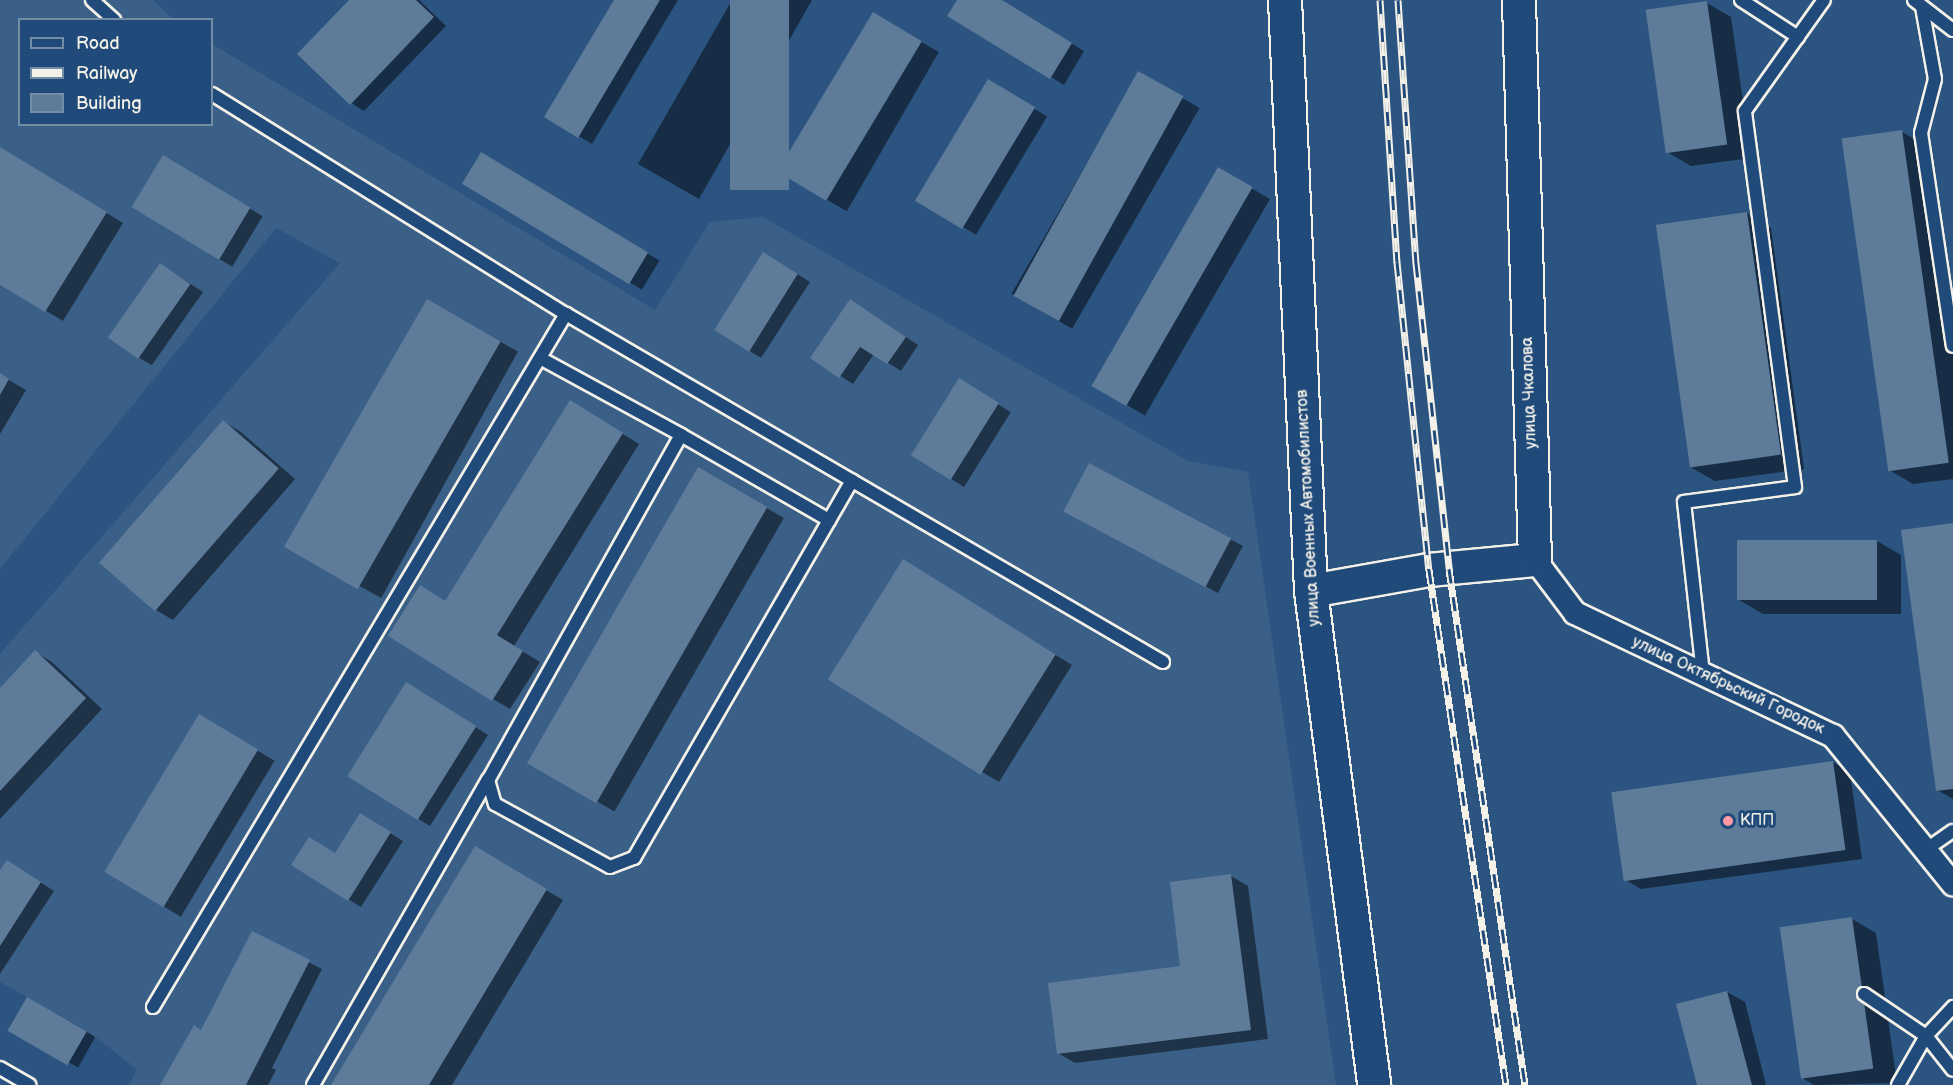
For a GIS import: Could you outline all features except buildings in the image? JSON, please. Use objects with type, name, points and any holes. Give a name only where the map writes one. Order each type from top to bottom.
[{"type":"street","name":"улица Военных Автомобилистов","points":[[1285,0],[1311,591],[1374,1085]]},
{"type":"street","name":"улица Чкалова","points":[[1519,0],[1535,560]]},
{"type":"street","points":[[1311,591],[1430,570],[1535,560]]},
{"type":"street","name":"улица Октябрьский Городок","points":[[1535,560],[1575,613],[1833,736],[1953,884]]},
{"type":"lane","points":[[92,0],[112,18]]},
{"type":"lane","points":[[1741,0],[1798,37]]},
{"type":"lane","points":[[1703,674],[1684,502],[1795,487],[1745,111],[1824,0]]},
{"type":"lane","points":[[1918,4],[1953,30]]},
{"type":"lane","points":[[1918,4],[1935,79],[1921,133],[1953,346]]},
{"type":"lane","points":[[213,95],[566,314],[1163,662]]},
{"type":"lane","points":[[153,1007],[566,314]]},
{"type":"lane","points":[[540,358],[829,520]]},
{"type":"lane","points":[[313,1085],[488,780],[681,435]]},
{"type":"lane","points":[[488,780],[495,804],[610,867],[634,858],[852,480]]},
{"type":"lane","points":[[1924,851],[1953,831]]},
{"type":"lane","points":[[1864,994],[1926,1036],[1953,1070]]},
{"type":"lane","points":[[1898,1085],[1926,1036],[1953,1007]]},
{"type":"lane","points":[[0,1068],[29,1085]]},
{"type":"shaded area","points":[[0,0],[153,0],[172,18],[18,18],[18,126],[213,126],[213,45],[655,310],[710,222],[763,217],[1188,461],[1248,472],[1336,1085],[129,1085],[137,1069],[87,1031],[0,982],[0,654],[340,263],[276,228],[0,569]]},
{"type":"railway","points":[[1380,0],[1397,262],[1429,570],[1506,1085]]},
{"type":"railway","points":[[1398,0],[1416,263],[1449,569],[1525,1085]]},
{"type":"place","name":"КПП","points":[[1728,821]]}]
